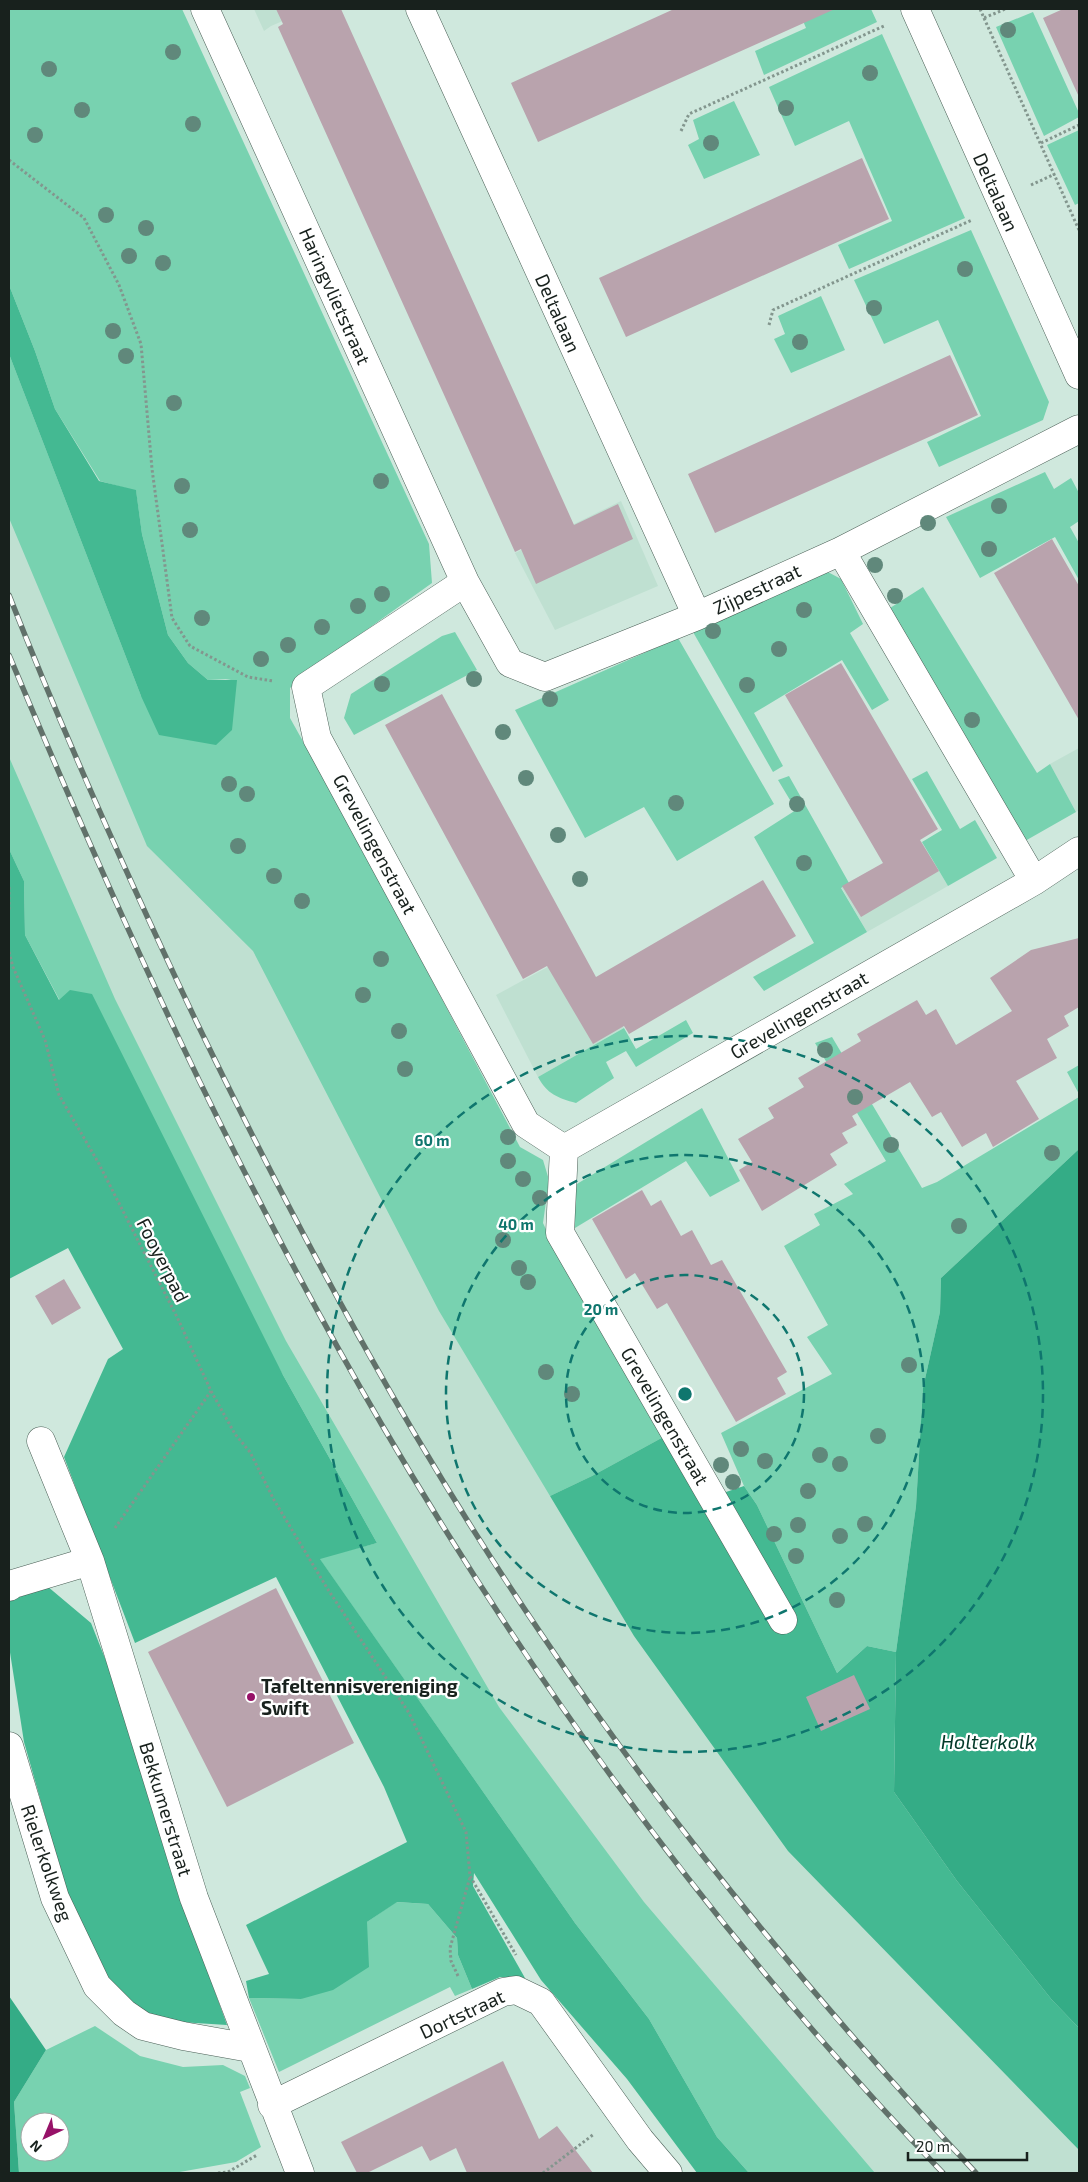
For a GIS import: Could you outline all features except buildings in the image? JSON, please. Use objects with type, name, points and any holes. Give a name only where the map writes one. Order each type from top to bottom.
[{"type":"street","name":"Haringvlietstraat","points":[[205,9],[465,582]]},
{"type":"street","name":"Deltalaan","points":[[420,9],[697,616]]},
{"type":"street","name":"Deltalaan","points":[[915,10],[1079,374]]},
{"type":"street","name":"Zijpestraat","points":[[465,582],[510,664],[545,677],[697,616],[841,551],[1079,428]]},
{"type":"street","points":[[841,551],[1034,881]]},
{"type":"street","points":[[306,687],[465,582]]},
{"type":"street","name":"Grevelingenstraat","points":[[306,687],[317,738],[526,1124],[564,1149]]},
{"type":"street","name":"Grevelingenstraat","points":[[564,1149],[1034,881],[1079,851]]},
{"type":"street","name":"Grevelingenstraat","points":[[564,1149],[560,1232],[783,1620]]},
{"type":"street","name":"Bekkumerstraat","points":[[41,1441],[90,1561],[194,1898],[250,2048],[300,2173]]},
{"type":"street","points":[[9,1587],[13,1584],[90,1561]]},
{"type":"street","name":"Rielerkolkweg","points":[[9,1746],[55,1898],[97,1986],[124,2013],[143,2026],[183,2036],[250,2048]]},
{"type":"street","name":"Dortstraat","points":[[272,2105],[503,1992],[516,1990],[541,2002],[621,2114],[668,2173]]},
{"type":"path","points":[[980,9],[1079,230]]},
{"type":"path","points":[[984,18],[1005,9]]},
{"type":"path","points":[[681,131],[689,114],[915,10]]},
{"type":"path","points":[[1041,143],[1079,125]]},
{"type":"path","points":[[9,160],[84,218],[119,285],[141,344],[152,469],[172,618],[190,646],[248,677],[306,687]]},
{"type":"path","points":[[769,325],[773,310],[1002,206],[1036,182],[1055,174]]},
{"type":"path","points":[[1074,218],[1079,215]]},
{"type":"path","points":[[9,887],[9,912]]},
{"type":"path","name":"Fooyerpad","points":[[9,952],[13,967],[45,1040],[59,1096],[98,1162],[178,1319],[211,1391],[235,1434],[250,1452],[274,1500],[327,1588],[409,1713],[466,1832],[470,1876]]},
{"type":"path","points":[[90,1561],[211,1391]]},
{"type":"path","points":[[470,1876],[528,1975],[541,2002]]},
{"type":"path","points":[[470,1876],[450,1948],[451,1962],[474,2007]]},
{"type":"path","points":[[543,2173],[621,2114]]},
{"type":"path","points":[[218,2173],[229,2172],[254,2156]]},
{"type":"shaded area","points":[[9,9],[182,9],[429,544],[432,583],[309,671],[290,688],[290,718],[359,842],[520,1147],[543,1160],[549,1180],[543,1223],[558,1255],[667,1435],[592,1476],[550,1496],[439,1311],[253,951],[147,846],[9,518],[9,354],[141,696],[231,679],[208,680],[188,663],[168,635],[142,534],[136,491],[100,481],[55,409],[9,285]]},
{"type":"shaded area","points":[[254,9],[311,9],[271,26],[264,31]]},
{"type":"shaded area","points":[[798,9],[871,9],[877,22],[764,75],[755,51],[806,28]]},
{"type":"shaded area","points":[[1033,12],[1079,113],[1079,117],[1044,136],[996,27]]},
{"type":"shaded area","points":[[882,34],[965,218],[849,269],[838,245],[892,221],[849,121],[795,146],[769,87]]},
{"type":"shaded area","points":[[734,101],[760,155],[704,179],[688,145],[699,139],[693,120]]},
{"type":"shaded area","points":[[1079,130],[1079,203],[1075,205],[1047,145]]},
{"type":"shaded area","points":[[971,230],[1049,402],[1043,420],[939,467],[927,442],[981,416],[938,320],[884,344],[854,280]]},
{"type":"shaded area","points":[[9,285],[55,409],[99,481],[136,490],[142,534],[168,635],[188,663],[208,680],[237,680],[232,730],[216,745],[159,735],[141,696],[9,354]]},
{"type":"shaded area","points":[[821,296],[845,350],[791,373],[774,339],[785,334],[778,316]]},
{"type":"shaded area","points":[[9,354],[141,696],[1052,2000],[1079,2028],[1079,2173],[844,2173],[377,1543],[9,849]]},
{"type":"shaded area","points":[[1045,472],[1054,489],[1071,478],[1079,493],[1079,521],[1070,527],[1079,543],[1079,580],[1055,537],[980,578],[946,517]]},
{"type":"shaded area","points":[[621,501],[658,586],[555,630],[515,553]]},
{"type":"shaded area","points":[[826,571],[841,579],[863,624],[850,633],[889,700],[872,710],[842,660],[754,713],[783,766],[773,772],[693,632]]},
{"type":"shaded area","points":[[923,587],[1037,773],[1050,764],[1076,812],[1025,841],[890,608]]},
{"type":"shaded area","points":[[455,632],[477,670],[354,735],[344,718],[351,694],[442,636]]},
{"type":"shaded area","points":[[678,638],[774,804],[677,861],[644,807],[585,838],[515,710]]},
{"type":"shaded area","points":[[1079,748],[1079,810],[1076,812],[1050,764]]},
{"type":"shaded area","points":[[9,757],[115,999],[286,1341],[499,1707],[644,1902],[875,2173],[749,2173],[717,2137],[649,2019],[575,1923],[319,1558],[377,1543],[283,1375],[60,1001],[25,935],[24,881],[9,849]]},
{"type":"shaded area","points":[[927,771],[960,829],[975,820],[997,858],[948,886],[922,842],[942,830],[912,779]]},
{"type":"shaded area","points":[[789,776],[849,883],[841,888],[867,932],[764,991],[753,977],[814,943],[754,837],[796,810],[778,780]]},
{"type":"shaded area","points":[[922,842],[948,886],[867,932],[841,887]]},
{"type":"shaded area","points":[[9,849],[24,881],[25,935],[59,1000],[70,990],[92,994],[283,1375],[377,1543],[320,1559],[575,1923],[649,2019],[717,2137],[749,2173],[697,2173],[627,2079],[541,1980],[474,1873],[473,1886],[525,1978],[500,1977],[472,1989],[458,1955],[457,1938],[428,1904],[397,1902],[367,1922],[369,1967],[333,1990],[301,1999],[249,1998],[246,1981],[269,1974],[246,1925],[407,1842],[384,1787],[276,1577],[135,1643],[64,1457],[108,1359],[123,1349],[68,1248],[9,1279]]},
{"type":"shaded area","points":[[579,950],[624,1028],[538,1077],[496,995]]},
{"type":"shaded area","points":[[686,1020],[693,1033],[636,1067],[626,1051],[606,1062],[614,1078],[576,1103],[554,1095],[545,1088],[538,1077],[624,1028],[636,1049]]},
{"type":"shaded area","points":[[832,1037],[922,1188],[937,1182],[1079,1097],[1079,1149],[941,1278],[940,1312],[923,1388],[916,1506],[896,1652],[867,1646],[837,1673],[757,1505],[744,1486],[721,1433],[832,1374],[807,1337],[828,1325],[784,1246],[820,1225],[814,1214],[853,1194],[844,1184],[886,1161],[815,1043]]},
{"type":"shaded area","points":[[1079,1065],[1079,1094],[1067,1072]]},
{"type":"shaded area","points":[[702,1108],[740,1181],[710,1197],[686,1161],[570,1231],[567,1190]]},
{"type":"shaded area","points":[[667,1435],[711,1497],[744,1486],[757,1505],[837,1673],[867,1646],[896,1652],[894,1792],[957,1881],[1052,2000],[1079,2028],[1079,2150],[788,1851],[634,1636],[550,1496],[592,1476]]},
{"type":"shaded area","points":[[47,1586],[91,1623],[112,1676],[177,1887],[227,2025],[164,2021],[118,1996],[69,1900],[24,1742],[9,1646],[9,1594]]},
{"type":"shaded area","points":[[396,1902],[428,1904],[457,1938],[458,1955],[472,1989],[455,1996],[450,1987],[279,2072],[249,1998],[301,1999],[367,1922]]},
{"type":"shaded area","points":[[95,2026],[140,2056],[183,2067],[223,2065],[245,2076],[250,2088],[240,2092],[261,2147],[236,2162],[174,2173],[19,2173],[14,2102],[46,2050]]},
{"type":"water","name":"Holterkolk","points":[[1079,1149],[1079,2028],[1052,2000],[957,1881],[894,1792],[896,1652],[916,1506],[923,1388],[940,1312],[941,1278]]},
{"type":"water","points":[[9,1996],[46,2050],[14,2102],[19,2173],[9,2173]]},
{"type":"railway","points":[[9,595],[76,757],[147,917],[197,1023],[316,1258],[402,1412],[447,1487],[493,1562],[542,1635],[591,1706],[694,1845],[803,1979],[976,2173]]},
{"type":"railway","points":[[9,655],[93,852],[137,949],[230,1143],[278,1238],[329,1332],[442,1525],[506,1624],[640,1816],[786,1999],[863,2087],[943,2173]]},
{"type":"place","name":"Tafeltennisvereniging Swift","points":[[251,1697]]}]
